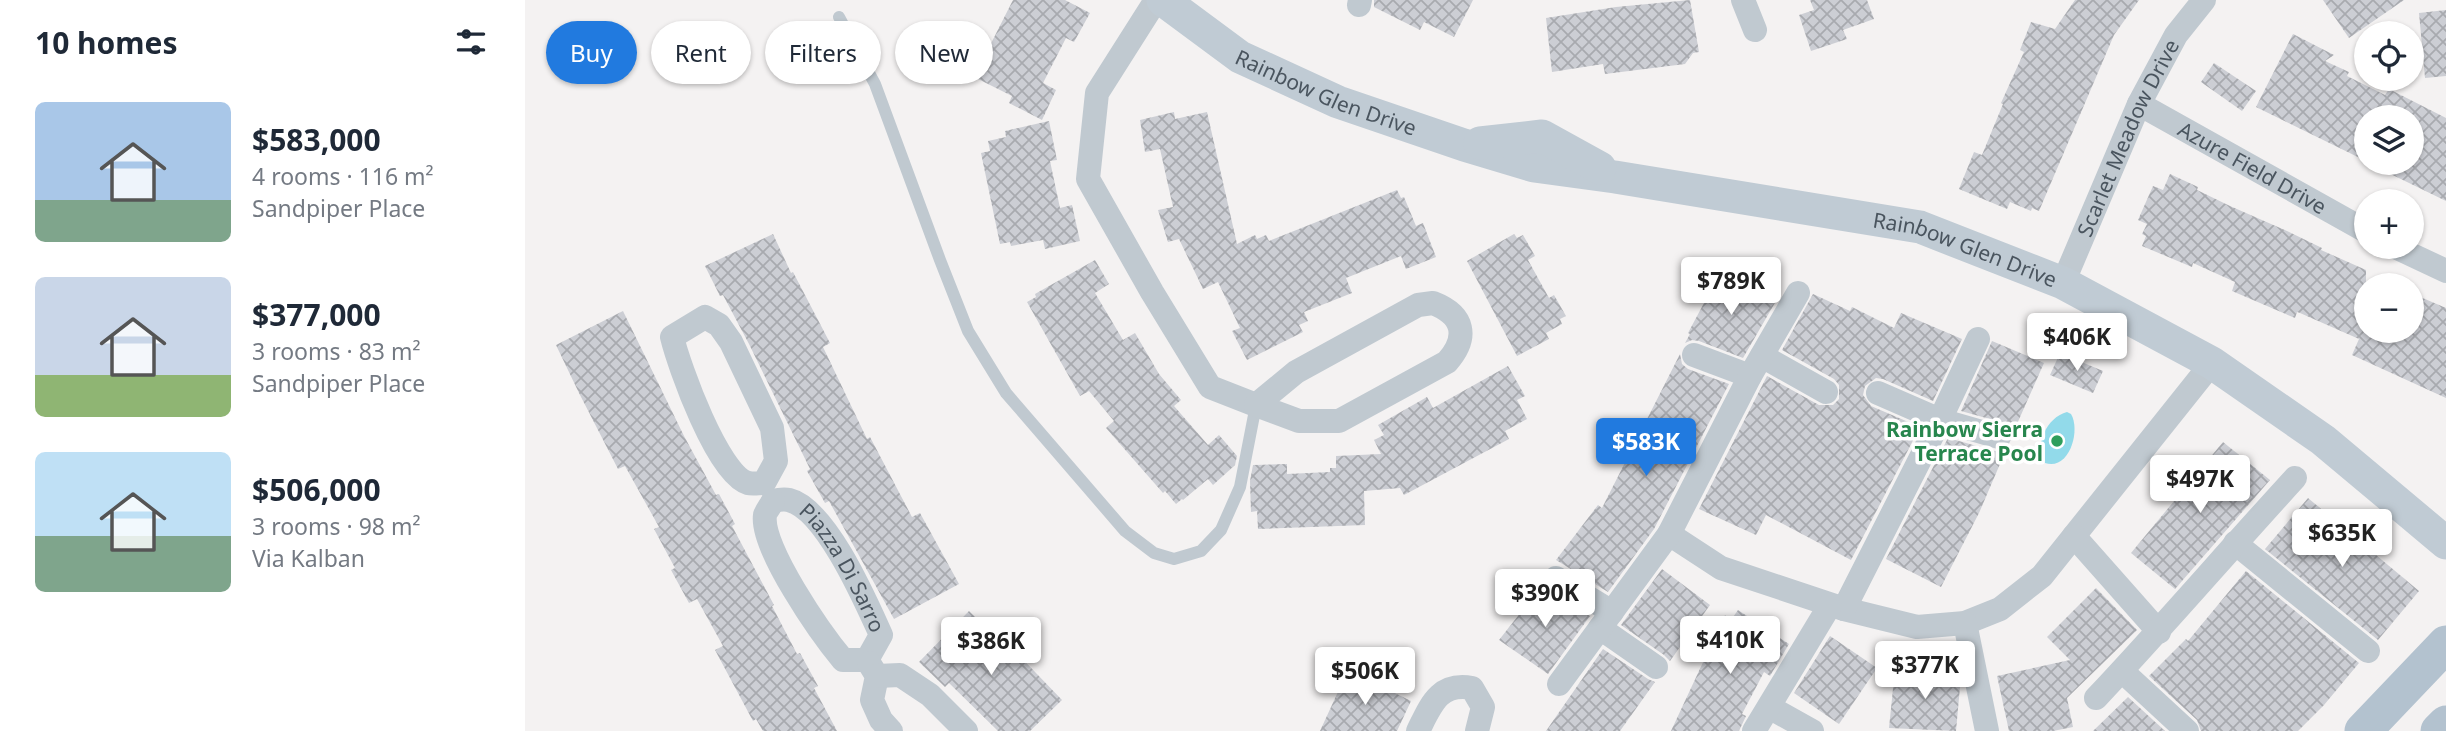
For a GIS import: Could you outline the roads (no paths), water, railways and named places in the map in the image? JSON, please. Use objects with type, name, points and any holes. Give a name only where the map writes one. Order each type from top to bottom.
[{"type":"main road","points":[[2363,731],[2446,644]]},
{"type":"main road","points":[[2439,731],[2446,724]]},
{"type":"street","points":[[1156,0],[1097,93],[1088,179],[1210,387],[1256,405],[1299,421],[1339,421],[1447,362],[1457,350],[1461,335],[1458,320],[1448,309],[1433,303],[1418,305],[1296,372],[1256,405]]},
{"type":"street","name":"Rainbow Glen Drive","points":[[1163,0],[1240,57],[1338,102],[1464,145],[1542,136],[1615,177],[1920,228],[2063,283],[2212,363],[2323,440],[2446,543]]},
{"type":"street","points":[[1743,0],[1755,30]]},
{"type":"street","name":"Scarlet Meadow Drive","points":[[2063,283],[2139,104],[2176,35],[2204,0]]},
{"type":"street","name":"Azure Field Drive","points":[[2139,104],[2354,224]]},
{"type":"street","points":[[2420,259],[2446,271]]},
{"type":"street","points":[[1559,684],[1669,534],[1756,366],[1798,293]]},
{"type":"street","name":"Piazza Di Sarro","points":[[891,731],[881,720],[871,700],[872,668],[881,635],[827,531],[802,507],[789,500],[768,492],[747,483],[731,471],[713,441],[678,362],[672,337],[705,317],[719,325],[730,342],[772,428],[776,461],[768,492],[765,516],[769,542],[786,578],[824,637],[843,660],[872,668],[900,676],[930,695],[966,731]]},
{"type":"street","points":[[1754,731],[1837,607],[1941,420],[1978,340]]},
{"type":"street","points":[[1694,355],[1756,366],[1826,392]]},
{"type":"street","points":[[1669,534],[1721,568],[1837,607],[1917,627],[1965,623],[2000,609],[2042,576],[2212,363]]},
{"type":"street","points":[[1878,393],[1941,420],[1999,437]]},
{"type":"street","points":[[2096,698],[2159,632],[2235,542],[2295,478]]},
{"type":"street","points":[[2074,536],[2159,632]]},
{"type":"street","points":[[2235,542],[2368,650]]},
{"type":"street","points":[[1556,578],[1656,667]]},
{"type":"street","points":[[1965,623],[1987,731]]},
{"type":"street","points":[[2122,671],[2187,731]]},
{"type":"street","points":[[1418,731],[1439,694],[1457,685],[1472,688],[1483,707],[1477,731]]},
{"type":"street","points":[[1769,706],[1812,731]]},
{"type":"lane","points":[[839,17],[875,84],[968,331],[1006,393],[1125,531],[1154,553],[1174,559],[1201,551],[1221,530],[1240,487],[1256,405]]},
{"type":"water","name":"Rainbow Sierra Terrace Pool","points":[[2067,412],[2071,414],[2075,430],[2071,448],[2061,461],[2045,463],[2041,449],[2044,433],[2053,420]]},
{"type":"place","name":"Rainbow Sierra Terrace Pool","points":[[2057,441]]}]
